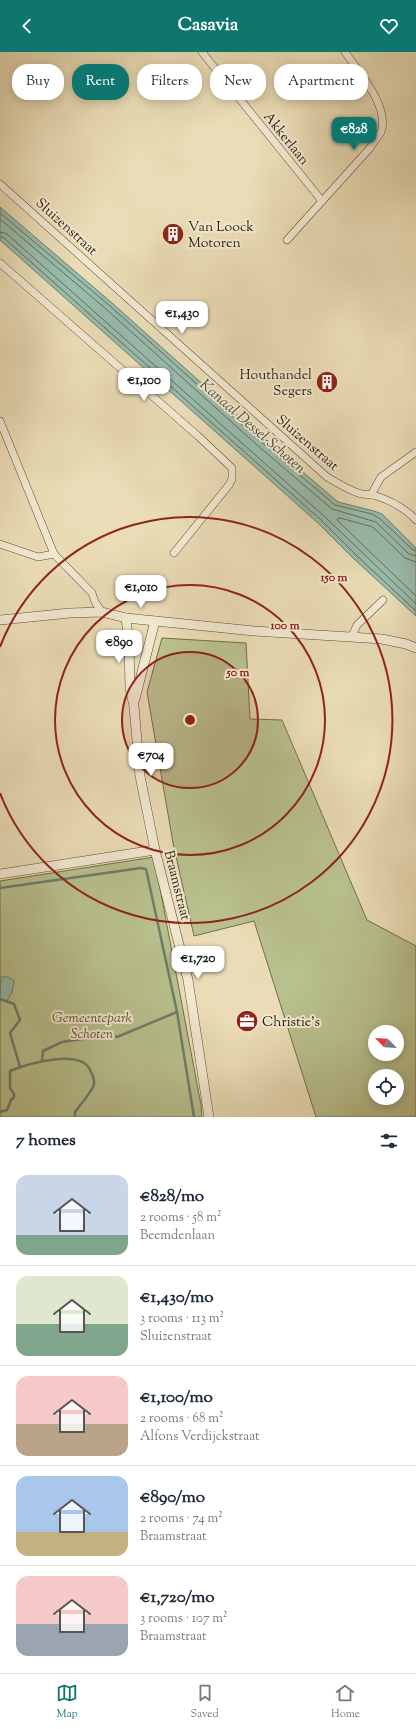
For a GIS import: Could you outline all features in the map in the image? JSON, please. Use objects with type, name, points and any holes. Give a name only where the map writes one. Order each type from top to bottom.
[{"type":"street","name":"Akkerlaan","points":[[202,52],[322,202]]},
{"type":"street","points":[[286,240],[370,148],[381,132],[382,112],[373,93],[345,52]]},
{"type":"street","name":"Sluizenstraat","points":[[0,184],[327,477],[347,489],[394,503],[406,510],[416,520]]},
{"type":"street","points":[[0,263],[198,436],[232,468],[232,479],[229,485],[174,553]]},
{"type":"street","points":[[0,421],[54,554],[92,593],[95,602],[102,612]]},
{"type":"street","points":[[371,495],[381,477],[416,452]]},
{"type":"street","points":[[0,544],[38,557],[54,554]]},
{"type":"street","points":[[352,636],[357,625],[383,600]]},
{"type":"street","points":[[0,620],[70,613],[102,612],[126,618],[254,631],[352,636],[393,641],[416,648]]},
{"type":"street","name":"Braamstraat","points":[[126,618],[140,776],[155,850],[188,980],[208,1117]]},
{"type":"street","name":"Braamstraat","points":[[134,706],[141,672],[155,621]]},
{"type":"street","points":[[130,671],[141,672]]},
{"type":"street","points":[[0,874],[155,850]]},
{"type":"green space","points":[[162,638],[246,643],[250,719],[282,720],[367,920],[416,946],[416,1117],[316,1117],[254,921],[194,936],[173,843],[147,692]]},
{"type":"green space","name":"Gemeentepark Schoten","points":[[154,857],[202,1117],[0,1117],[0,881]]},
{"type":"water","points":[[0,207],[112,303],[263,438],[338,502],[382,514],[416,548],[416,616],[353,558],[318,523],[0,240]]},
{"type":"water","points":[[1,977],[8,977],[14,981],[12,992],[7,1001],[0,999]]},
{"type":"waterway","points":[[0,888],[141,868],[146,869],[177,1012],[194,1117]]},
{"type":"waterway","points":[[0,999],[14,1004],[20,1020],[10,1033],[20,1067]]},
{"type":"waterway","points":[[42,1061],[43,1051],[62,1042],[109,1035],[117,1037],[177,1012]]},
{"type":"waterway","points":[[0,1112],[7,1110],[11,1100],[14,1097],[14,1094],[10,1088],[10,1071],[41,1062],[66,1059],[77,1060],[86,1064],[94,1081],[94,1085],[91,1090],[75,1112],[75,1117]]},
{"type":"place","name":"Van Loock Motoren","points":[[173,234]]},
{"type":"place","name":"Houthandel Segers","points":[[327,382]]},
{"type":"place","name":"Christie's","points":[[247,1021]]},
{"type":"water label","name":"Kanaal Dessel-Schoten","points":[[253,426]]}]
